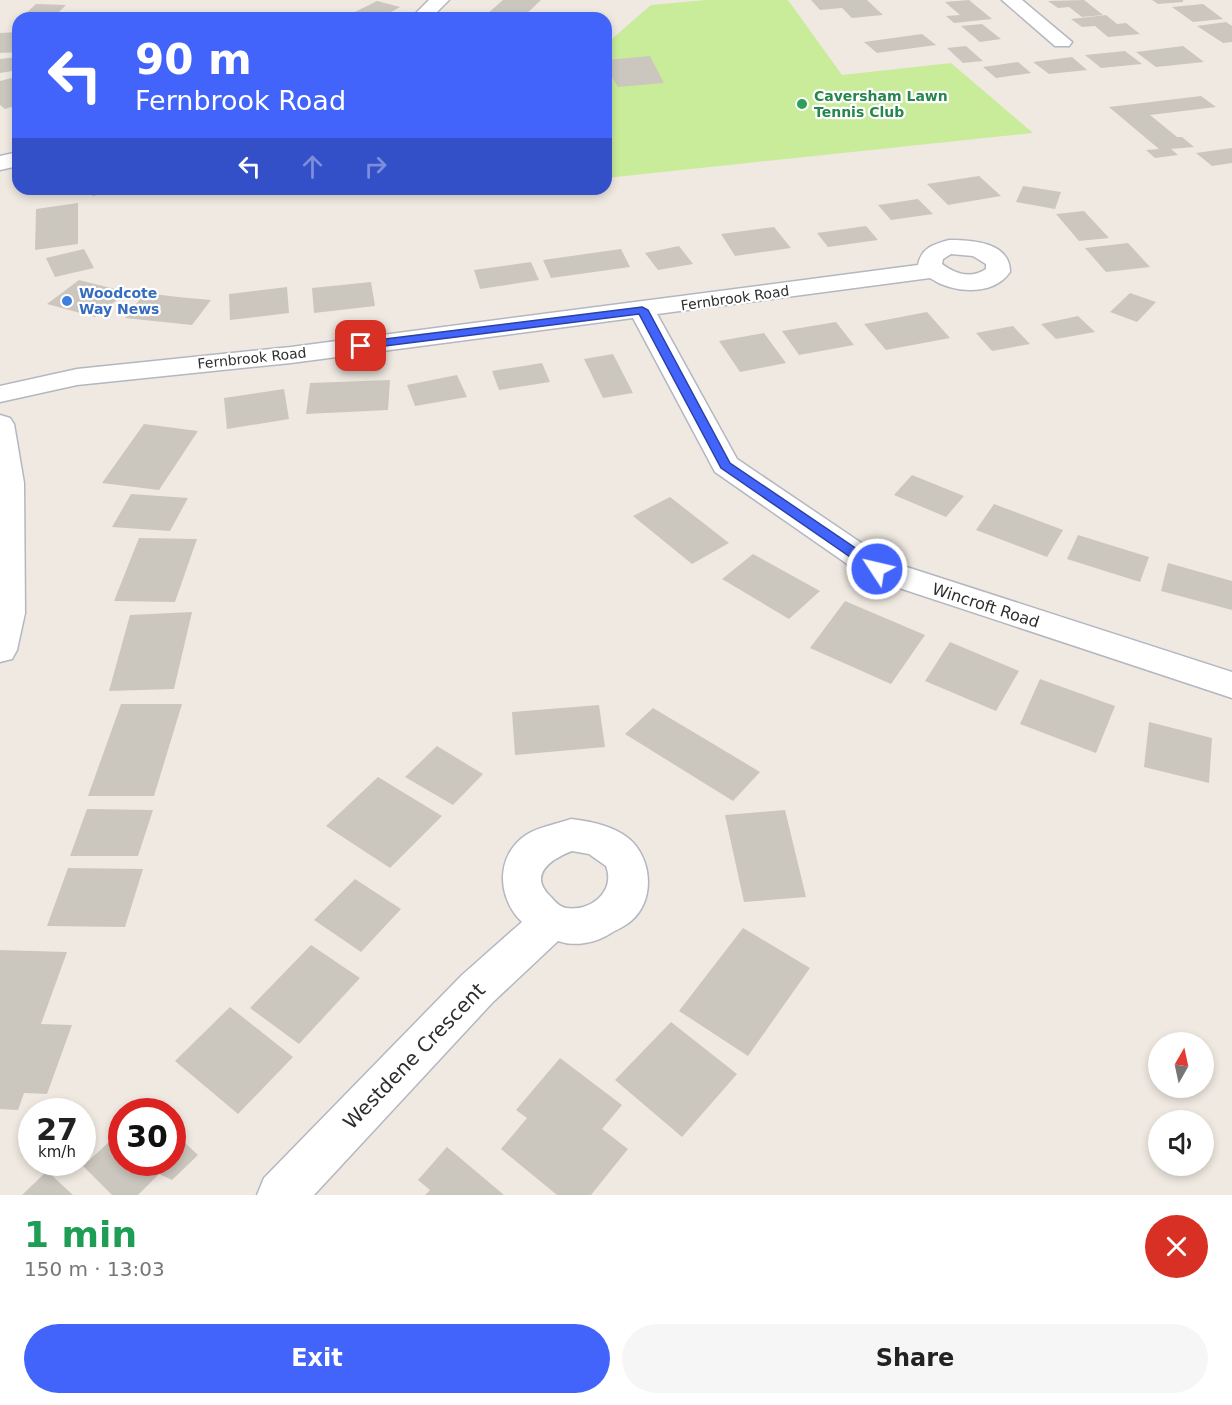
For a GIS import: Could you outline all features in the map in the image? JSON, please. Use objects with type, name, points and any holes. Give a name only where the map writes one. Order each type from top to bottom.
[{"type":"street","points":[[427,12],[440,0]]},
{"type":"street","points":[[1011,0],[1062,42]]},
{"type":"street","name":"Fernbrook Road","points":[[0,394],[77,376],[303,353],[934,270]]},
{"type":"street","name":"Wincroft Road","points":[[642,310],[725,465],[877,569],[1232,685]]},
{"type":"street","points":[[0,424],[9,495],[8,613],[0,650]]},
{"type":"street","name":"Westdene Crescent","points":[[281,1195],[477,989],[551,921]]},
{"type":"green space","name":"Caversham Lawn Tennis Club","points":[[706,0],[788,0],[842,75],[951,63],[1033,133],[612,177],[612,39],[651,5]]},
{"type":"building","points":[[503,0],[541,0],[528,12],[489,12]]},
{"type":"building","points":[[811,0],[867,0],[883,15],[852,18],[842,8],[820,10]]},
{"type":"building","points":[[969,0],[992,19],[954,23],[946,16],[960,15],[945,2]]},
{"type":"building","points":[[1084,0],[1103,15],[1082,17],[1069,7],[1058,8],[1048,1]]},
{"type":"building","points":[[1152,0],[1183,0],[1183,2],[1158,4]]},
{"type":"building","points":[[377,1],[400,7],[391,12],[355,12]]},
{"type":"building","points":[[36,4],[66,5],[59,12],[27,12]]},
{"type":"building","points":[[1203,4],[1223,19],[1193,22],[1172,7]]},
{"type":"building","points":[[1106,15],[1117,24],[1126,23],[1140,34],[1108,37],[1095,26],[1082,27],[1071,19]]},
{"type":"building","points":[[1226,22],[1232,26],[1232,42],[1223,43],[1197,26]]},
{"type":"building","points":[[982,24],[1001,39],[980,42],[961,26]]},
{"type":"building","points":[[12,32],[12,52],[0,53],[0,33]]},
{"type":"building","points":[[922,34],[936,45],[877,53],[864,42]]},
{"type":"building","points":[[966,46],[983,61],[963,63],[947,48]]},
{"type":"building","points":[[1183,46],[1204,62],[1156,67],[1136,52]]},
{"type":"building","points":[[1125,51],[1142,64],[1101,68],[1085,55]]},
{"type":"building","points":[[650,56],[664,83],[618,87],[612,77],[612,59]]},
{"type":"building","points":[[1072,57],[1087,70],[1049,74],[1033,62]]},
{"type":"building","points":[[12,58],[12,71],[0,73],[0,59]]},
{"type":"building","points":[[1018,62],[1031,73],[996,78],[983,67]]},
{"type":"building","points":[[12,78],[12,107],[5,109],[0,105],[0,81]]},
{"type":"building","points":[[1201,96],[1216,107],[1150,115],[1177,137],[1182,137],[1194,147],[1171,149],[1178,155],[1155,158],[1146,150],[1159,149],[1109,107]]},
{"type":"building","points":[[1232,148],[1232,163],[1212,166],[1196,153]]},
{"type":"building","points":[[979,176],[1001,196],[948,205],[927,184]]},
{"type":"building","points":[[1023,186],[1061,192],[1055,209],[1016,202]]},
{"type":"building","points":[[918,199],[933,214],[891,220],[878,205]]},
{"type":"building","points":[[78,203],[78,244],[35,250],[36,209]]},
{"type":"building","points":[[1084,211],[1109,238],[1079,241],[1056,214]]},
{"type":"building","points":[[866,226],[878,240],[828,247],[817,233]]},
{"type":"building","points":[[774,227],[791,248],[735,256],[721,234]]},
{"type":"building","points":[[1128,243],[1150,267],[1106,272],[1085,248]]},
{"type":"building","points":[[679,246],[693,264],[658,270],[645,253]]},
{"type":"building","points":[[84,249],[94,268],[55,277],[46,258]]},
{"type":"building","points":[[621,249],[630,267],[551,278],[543,260]]},
{"type":"building","points":[[531,262],[539,280],[480,289],[474,270]]},
{"type":"building","points":[[79,280],[127,292],[95,317],[47,304]]},
{"type":"building","points":[[371,282],[375,306],[314,313],[312,288]]},
{"type":"building","points":[[287,287],[289,313],[230,320],[229,294]]},
{"type":"building","points":[[145,293],[211,300],[192,325],[125,318]]},
{"type":"building","points":[[1130,293],[1156,302],[1137,322],[1110,312]]},
{"type":"building","points":[[927,312],[950,338],[886,350],[864,324]]},
{"type":"building","points":[[1078,316],[1095,332],[1056,339],[1041,324]]},
{"type":"building","points":[[836,322],[854,345],[799,355],[782,331]]},
{"type":"building","points":[[1013,326],[1030,344],[992,351],[976,333]]},
{"type":"building","points":[[764,333],[786,363],[740,372],[719,341]]},
{"type":"building","points":[[613,354],[633,393],[603,398],[584,359]]},
{"type":"building","points":[[542,363],[550,382],[499,390],[492,371]]},
{"type":"building","points":[[457,375],[467,397],[415,406],[407,385]]},
{"type":"building","points":[[390,380],[388,410],[306,414],[310,383]]},
{"type":"building","points":[[284,389],[289,419],[227,429],[224,398]]},
{"type":"building","points":[[144,424],[198,431],[159,490],[102,483]]},
{"type":"building","points":[[912,475],[964,496],[946,517],[894,495]]},
{"type":"building","points":[[131,494],[188,498],[170,531],[112,527]]},
{"type":"building","points":[[670,497],[729,543],[692,564],[633,516]]},
{"type":"building","points":[[994,504],[1063,530],[1047,557],[976,530]]},
{"type":"building","points":[[1078,535],[1149,557],[1140,582],[1067,559]]},
{"type":"building","points":[[139,538],[197,539],[175,602],[114,601]]},
{"type":"building","points":[[753,554],[820,591],[789,619],[722,579]]},
{"type":"building","points":[[1168,563],[1232,581],[1232,610],[1161,591]]},
{"type":"building","points":[[845,601],[925,635],[891,684],[810,648]]},
{"type":"building","points":[[192,612],[174,689],[109,691],[130,615]]},
{"type":"building","points":[[950,642],[1019,671],[996,711],[925,681]]},
{"type":"building","points":[[1040,679],[1115,706],[1096,753],[1020,724]]},
{"type":"building","points":[[121,704],[182,704],[154,796],[88,796]]},
{"type":"building","points":[[599,705],[605,747],[515,755],[512,712]]},
{"type":"building","points":[[653,708],[760,772],[733,801],[625,734]]},
{"type":"building","points":[[1149,722],[1212,738],[1209,783],[1144,767]]},
{"type":"building","points":[[437,746],[483,774],[453,805],[405,777]]},
{"type":"building","points":[[378,777],[442,816],[390,868],[326,826]]},
{"type":"building","points":[[87,809],[153,810],[138,856],[70,856]]},
{"type":"building","points":[[785,810],[806,897],[744,902],[725,815]]},
{"type":"building","points":[[68,868],[143,869],[125,927],[47,926]]},
{"type":"building","points":[[355,879],[401,909],[361,952],[314,920]]},
{"type":"building","points":[[743,928],[810,968],[748,1056],[679,1011]]},
{"type":"building","points":[[311,945],[360,978],[299,1044],[250,1008]]},
{"type":"building","points":[[0,950],[67,952],[41,1024],[72,1025],[47,1094],[24,1093],[22,1098],[18,1098],[18,1110],[0,1109]]},
{"type":"building","points":[[230,1007],[293,1057],[238,1114],[175,1061]]},
{"type":"building","points":[[671,1022],[737,1074],[682,1137],[615,1080]]},
{"type":"building","points":[[560,1058],[622,1105],[602,1129],[628,1149],[591,1195],[557,1195],[501,1149],[527,1118],[516,1110]]},
{"type":"building","points":[[108,1143],[108,1176],[157,1176],[138,1195],[112,1195],[93,1176],[96,1176],[96,1154]]},
{"type":"building","points":[[186,1144],[198,1155],[186,1167]]},
{"type":"building","points":[[447,1147],[504,1195],[425,1195],[430,1190],[418,1180]]},
{"type":"building","points":[[42,1176],[52,1176],[73,1195],[22,1195]]},
{"type":"building","points":[[163,1176],[176,1176],[172,1180]]},
{"type":"place","name":"Caversham Lawn Tennis Club","points":[[802,104]]},
{"type":"place","name":"Woodcote Way News","points":[[67,301]]},
{"type":"route","points":[[361,346],[642,310],[725,465],[877,569]]}]
